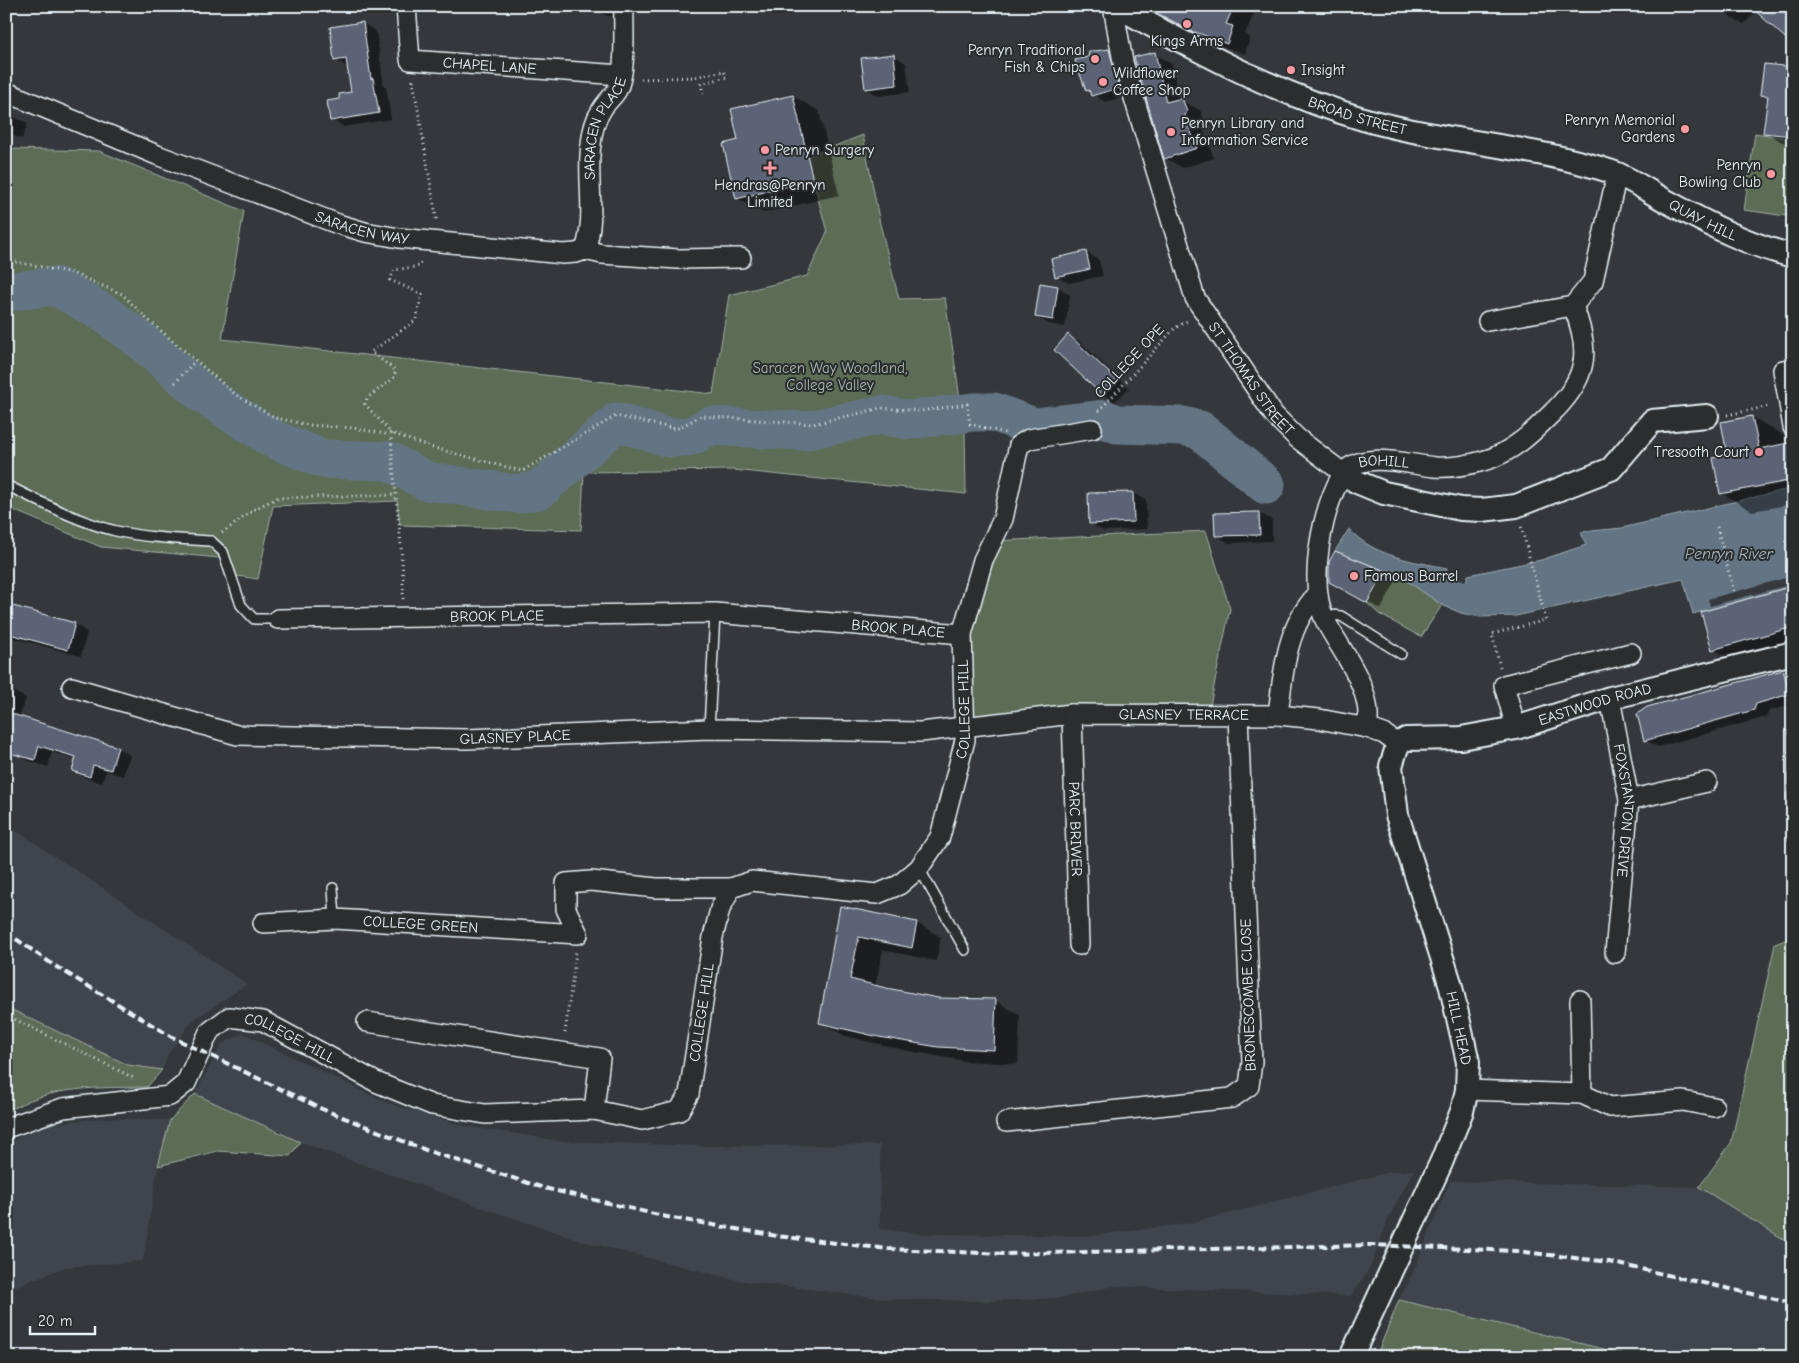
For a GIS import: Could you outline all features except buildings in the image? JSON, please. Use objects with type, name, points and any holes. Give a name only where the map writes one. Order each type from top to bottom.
[{"type":"street","points":[[406,6],[410,60]]},
{"type":"street","name":"SARACEN PLACE","points":[[585,250],[590,236],[589,183],[594,127],[600,112],[617,90],[621,77],[624,6]]},
{"type":"street","name":"BROAD STREET","points":[[1114,6],[1190,46],[1302,99],[1364,119],[1402,128],[1573,160],[1617,174]]},
{"type":"street","name":"ST THOMAS STREET","points":[[1114,6],[1122,62],[1195,298],[1279,421],[1297,438],[1343,473]]},
{"type":"street","name":"CHAPEL LANE","points":[[410,60],[621,77]]},
{"type":"street","name":"SARACEN WAY","points":[[6,92],[157,155],[338,224],[365,232],[563,254],[585,250],[602,254],[678,259],[741,258]]},
{"type":"street","points":[[1488,321],[1573,306],[1593,281],[1617,174]]},
{"type":"street","name":"QUAY HILL","points":[[1617,174],[1746,242],[1792,258]]},
{"type":"street","name":"BOHILL","points":[[1573,306],[1582,327],[1585,353],[1577,383],[1563,402],[1536,430],[1514,447],[1485,461],[1469,464],[1436,467],[1375,460],[1358,463],[1343,473],[1357,482],[1384,493],[1461,509],[1482,510],[1516,506],[1611,469],[1652,421],[1707,416]]},
{"type":"street","points":[[1793,368],[1783,370],[1793,427]]},
{"type":"street","points":[[1029,439],[1095,421]]},
{"type":"street","name":"COLLEGE HILL","points":[[170,1096],[186,1083],[209,1032],[229,1017],[263,1021],[376,1082],[432,1105],[485,1114],[594,1110],[642,1120],[679,1111],[689,1094],[712,937],[720,909],[731,888],[752,881],[876,894],[899,885],[919,868],[940,837],[965,740],[962,634],[983,560],[1003,520],[1019,445],[1029,439]]},
{"type":"street","points":[[1343,473],[1333,497],[1321,543],[1317,569],[1317,595],[1324,618],[1361,688],[1369,711],[1367,728]]},
{"type":"street","points":[[1278,715],[1284,672],[1292,637],[1305,608],[1317,595]]},
{"type":"street","name":"BROOK PLACE","points":[[278,618],[715,613],[962,634]]},
{"type":"street","points":[[1516,728],[1504,685],[1631,653]]},
{"type":"street","name":"EASTWOOD ROAD","points":[[1398,744],[1406,739],[1461,738],[1516,728],[1610,698],[1793,653]]},
{"type":"street","name":"GLASNEY PLACE","points":[[72,687],[237,735],[467,739],[709,730],[921,732],[966,728]]},
{"type":"street","name":"FOXSTANTON DRIVE","points":[[1610,698],[1630,800],[1616,952]]},
{"type":"street","name":"GLASNEY TERRACE","points":[[966,728],[1072,714],[1278,715],[1319,719],[1367,728],[1389,737],[1398,744]]},
{"type":"street","name":"PARC BRIWER","points":[[1072,714],[1079,945]]},
{"type":"street","name":"BRONESCOMBE CLOSE","points":[[1006,1122],[1232,1098],[1250,1086],[1252,1062],[1238,715]]},
{"type":"street","name":"HILL HEAD","points":[[1351,1357],[1438,1170],[1462,1111],[1467,1090],[1468,1062],[1450,983],[1397,816],[1391,766],[1398,744]]},
{"type":"street","points":[[1630,800],[1707,782]]},
{"type":"street","points":[[578,934],[566,909],[566,883],[591,881],[656,888],[731,888]]},
{"type":"street","name":"COLLEGE GREEN","points":[[263,923],[335,919],[578,934]]},
{"type":"street","points":[[1580,1000],[1582,1094]]},
{"type":"street","points":[[367,1022],[600,1058],[594,1110]]},
{"type":"street","points":[[1467,1090],[1582,1094],[1610,1107],[1683,1101],[1714,1107]]},
{"type":"street","points":[[6,1128],[62,1108],[170,1096]]},
{"type":"lane","points":[[6,485],[53,508],[114,530],[158,538],[211,540],[223,552],[242,605],[254,619],[278,618]]},
{"type":"lane","points":[[709,730],[715,613]]},
{"type":"lane","points":[[1324,618],[1331,615],[1341,616],[1401,654]]},
{"type":"lane","points":[[1792,838],[1793,734]]},
{"type":"lane","points":[[919,868],[965,950]]},
{"type":"lane","points":[[333,888],[335,919]]},
{"type":"path","points":[[403,617],[404,560],[394,495],[391,433],[365,404],[367,398],[395,377],[395,370],[371,352],[416,320],[422,294],[390,280],[394,270],[420,266],[434,241],[410,60]]},
{"type":"path","points":[[621,77],[694,77],[724,71],[726,77],[701,84],[703,94]]},
{"type":"path","points":[[6,260],[72,273],[122,294],[146,318],[236,395],[276,418],[310,425],[391,433],[430,447],[522,470],[616,416],[676,429],[701,416],[813,424],[881,408],[921,411],[967,404],[970,424],[1029,439]]},
{"type":"path","name":"COLLEGE OPE","points":[[1095,421],[1175,328],[1204,311]]},
{"type":"path","points":[[175,383],[195,361]]},
{"type":"path","points":[[1707,416],[1728,415],[1789,403]]},
{"type":"path","points":[[211,540],[255,509],[277,498],[394,495]]},
{"type":"path","points":[[1504,685],[1492,634],[1546,620],[1516,506]]},
{"type":"path","points":[[1717,528],[1734,592]]},
{"type":"path","points":[[562,1051],[578,934]]},
{"type":"path","points":[[6,1014],[170,1096]]},
{"type":"shaded area","points":[[6,824],[247,984],[192,1021],[168,1054],[162,1070],[128,1065],[6,1007]]},
{"type":"shaded area","points":[[243,1033],[387,1103],[465,1126],[561,1141],[702,1146],[880,1145],[880,1229],[924,1234],[1089,1236],[1191,1223],[1390,1172],[1414,1170],[1389,1217],[1370,1268],[1351,1296],[1113,1286],[1060,1298],[988,1301],[887,1299],[736,1280],[586,1242],[489,1210],[300,1142],[195,1094],[222,1044]]},
{"type":"shaded area","points":[[105,1118],[170,1120],[158,1166],[143,1261],[65,1267],[6,1290],[6,1147],[18,1138],[47,1124]]},
{"type":"shaded area","points":[[1450,1181],[1699,1187],[1793,1245],[1793,1357],[1637,1357],[1399,1300],[1413,1273]]},
{"type":"green space","name":"Penryn Bowling Club","points":[[1755,133],[1793,139],[1793,217],[1744,210]]},
{"type":"green space","name":"Saracen Way Woodland, College Valley","points":[[863,135],[880,224],[899,299],[945,298],[965,432],[966,494],[733,470],[584,472],[581,530],[400,525],[397,501],[273,506],[258,579],[237,576],[230,559],[101,547],[6,507],[6,149],[99,151],[244,211],[222,339],[713,394],[729,295],[807,276],[827,232],[807,157]]},
{"type":"green space","points":[[1206,531],[1230,609],[1208,715],[966,728],[962,634],[993,541]]},
{"type":"green space","points":[[1385,571],[1403,578],[1442,605],[1421,637],[1379,614],[1367,603]]},
{"type":"green space","points":[[1793,937],[1793,1245],[1699,1187],[1731,1143],[1775,944]]},
{"type":"green space","points":[[6,1007],[128,1065],[162,1070],[147,1087],[92,1088],[56,1093],[38,1097],[6,1113]]},
{"type":"green space","points":[[195,1094],[300,1142],[290,1156],[218,1151],[158,1166],[170,1120]]},
{"type":"green space","points":[[1399,1300],[1637,1357],[1376,1357]]},
{"type":"water","name":"Penryn River","points":[[1793,488],[1793,586],[1693,614],[1683,579],[1516,616],[1480,617],[1461,613],[1442,605],[1403,578],[1335,551],[1349,529],[1370,546],[1382,552],[1408,560],[1447,568],[1446,576],[1466,582],[1468,575],[1541,560],[1586,545],[1581,532],[1622,528]]},
{"type":"pier","points":[[1793,576],[1793,584],[1710,606],[1708,599]]},
{"type":"waterway","points":[[6,292],[56,286],[107,315],[143,342],[203,394],[273,439],[323,459],[389,461],[426,481],[517,494],[539,490],[617,422],[670,438],[692,436],[710,426],[803,431],[882,415],[909,420],[973,412],[994,412],[1034,427],[1104,419],[1117,424],[1183,426],[1200,430],[1266,485]]},
{"type":"railway","points":[[6,932],[55,966],[172,1037],[322,1109],[428,1151],[544,1188],[667,1217],[777,1236],[888,1249],[1005,1254],[1371,1245],[1516,1251],[1609,1262],[1793,1303]]},
{"type":"place","name":"Kings Arms","points":[[1187,24]]},
{"type":"place","name":"Penryn Traditional Fish & Chips","points":[[1095,59]]},
{"type":"place","name":"Insight","points":[[1291,70]]},
{"type":"place","name":"Wildflower Coffee Shop","points":[[1103,82]]},
{"type":"place","name":"Penryn Memorial Gardens","points":[[1685,129]]},
{"type":"place","name":"Penryn Library and Information Service","points":[[1171,132]]},
{"type":"place","name":"Penryn Surgery","points":[[765,150]]},
{"type":"place","name":"Hendras@Penryn Limited","points":[[770,168]]},
{"type":"place","name":"Penryn Bowling Club","points":[[1771,174]]},
{"type":"place","name":"Tresooth Court","points":[[1759,452]]},
{"type":"place","name":"Famous Barrel","points":[[1354,576]]}]
